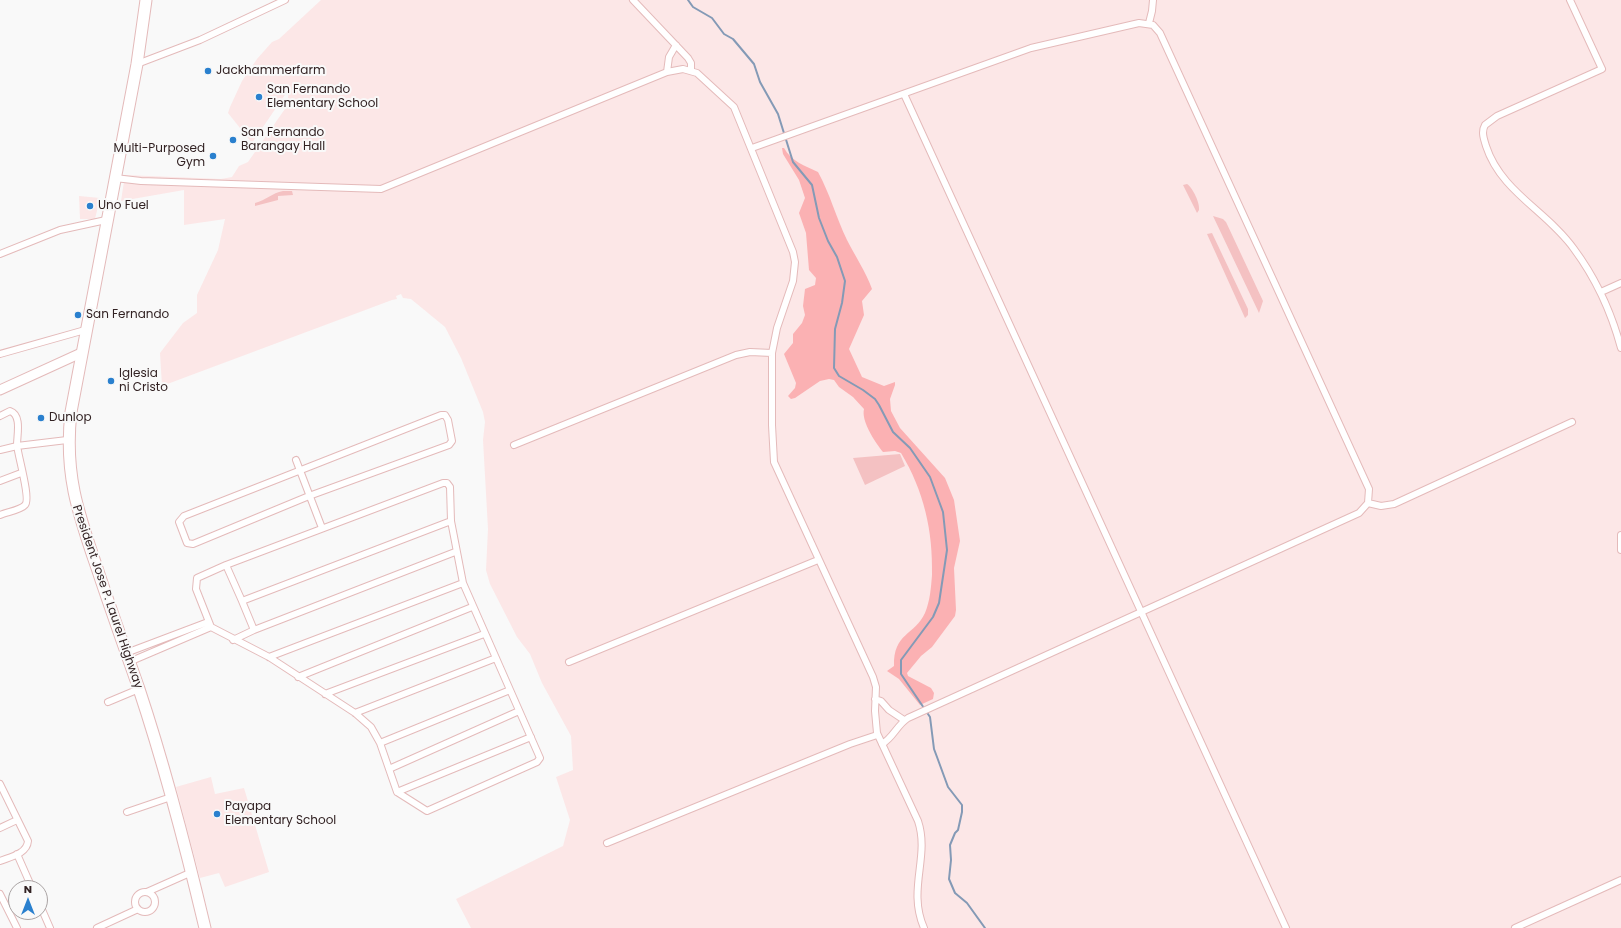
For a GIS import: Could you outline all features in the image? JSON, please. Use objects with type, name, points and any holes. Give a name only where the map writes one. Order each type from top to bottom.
[{"type":"highway","name":"President Jose P. Laurel Highway","points":[[146,0],[137,64],[81,353],[68,440],[69,465],[76,506],[138,689],[171,796],[192,872],[205,928]]},
{"type":"street","points":[[137,64],[200,40],[285,0]]},
{"type":"street","points":[[633,0],[690,61],[691,70]]},
{"type":"street","points":[[1149,23],[1153,0]]},
{"type":"street","points":[[1570,0],[1602,69],[1491,120],[1484,126],[1483,133],[1492,159],[1504,179],[1568,241],[1601,292],[1612,316],[1621,348]]},
{"type":"street","points":[[752,148],[1031,48],[1137,23],[1149,23],[1155,26],[1160,33],[1368,486],[1368,502],[1359,513],[1141,610],[904,720],[889,739],[882,744]]},
{"type":"street","points":[[667,72],[669,57],[676,45]]},
{"type":"street","points":[[115,178],[141,181],[380,189],[667,72],[680,69],[691,70],[704,78],[732,104],[752,148],[789,240],[795,262],[792,286],[777,328],[772,353],[772,425],[774,462],[873,677],[875,684],[875,724],[877,735],[919,825],[921,847],[916,901],[918,912],[924,928]]},
{"type":"street","points":[[904,94],[1286,928]]},
{"type":"street","points":[[0,254],[60,230],[106,220]]},
{"type":"street","points":[[1601,292],[1621,283]]},
{"type":"street","points":[[0,354],[85,330]]},
{"type":"street","points":[[514,445],[736,355],[750,352],[772,353]]},
{"type":"street","points":[[0,390],[81,353]]},
{"type":"street","points":[[0,416],[10,411],[14,413],[17,418],[17,446],[21,473],[28,497],[24,506],[0,515]]},
{"type":"street","points":[[441,415],[445,415],[448,420],[452,441],[449,445],[309,496],[193,544],[187,543],[179,522],[184,516],[300,470],[441,415]]},
{"type":"street","points":[[1368,502],[1381,506],[1394,504],[1572,422]]},
{"type":"street","points":[[0,450],[17,446],[68,440]]},
{"type":"street","points":[[296,460],[322,528]]},
{"type":"street","points":[[0,481],[21,473]]},
{"type":"street","points":[[443,483],[447,483],[450,486],[451,521],[455,552],[463,583],[472,607],[540,756],[537,762],[426,811],[396,792],[380,743],[371,727],[355,713],[270,658],[233,640],[209,624],[196,589],[197,578],[226,565],[443,483]]},
{"type":"street","points":[[242,601],[451,521]]},
{"type":"street","points":[[1621,535],[1621,550]]},
{"type":"street","points":[[233,640],[254,630],[455,552]]},
{"type":"street","points":[[569,662],[818,560]]},
{"type":"street","points":[[226,565],[254,630]]},
{"type":"street","points":[[270,658],[463,583]]},
{"type":"street","points":[[298,677],[472,607]]},
{"type":"street","points":[[127,658],[209,624]]},
{"type":"street","points":[[325,694],[484,634]]},
{"type":"street","points":[[127,658],[156,646]]},
{"type":"street","points":[[355,713],[496,658]]},
{"type":"street","points":[[108,702],[138,689]]},
{"type":"street","points":[[380,743],[510,690]]},
{"type":"street","points":[[875,700],[881,701],[889,710],[904,720]]},
{"type":"street","points":[[389,769],[519,711]]},
{"type":"street","points":[[607,843],[850,744],[877,735]]},
{"type":"street","points":[[396,792],[531,737]]},
{"type":"street","points":[[0,784],[28,841],[25,849],[0,861]]},
{"type":"street","points":[[127,812],[171,796]]},
{"type":"street","points":[[0,800],[7,798]]},
{"type":"street","points":[[0,828],[17,820]]},
{"type":"street","points":[[17,854],[28,880]]},
{"type":"street","points":[[138,909],[135,902],[136,897],[141,893],[147,892],[192,872]]},
{"type":"street","points":[[1515,928],[1621,880]]},
{"type":"street","points":[[99,928],[138,909],[146,911],[154,905],[152,896],[147,892]]},
{"type":"street","points":[[0,894],[17,928]]},
{"type":"shaded area","points":[[321,0],[1621,0],[1621,928],[471,928],[456,899],[563,846],[570,820],[556,777],[573,770],[571,736],[542,683],[530,654],[517,637],[490,584],[486,570],[488,529],[483,440],[485,422],[483,412],[461,358],[445,327],[411,299],[403,298],[401,294],[396,296],[397,299],[162,386],[160,353],[183,323],[197,313],[197,295],[218,250],[225,219],[184,225],[184,190],[121,201],[125,175],[221,179],[232,177],[239,166],[248,162],[287,106],[289,89],[252,143],[228,113],[230,107],[242,81],[257,59],[272,42],[279,39]]},
{"type":"shaded area","points":[[782,148],[784,148],[790,156],[799,163],[818,172],[847,240],[870,283],[872,289],[862,301],[864,315],[849,349],[862,377],[884,386],[895,382],[890,399],[891,411],[900,428],[945,478],[954,500],[960,541],[954,568],[956,610],[955,616],[932,647],[921,656],[907,673],[908,676],[931,688],[934,693],[933,699],[920,705],[899,679],[887,671],[894,666],[897,647],[905,635],[916,626],[925,613],[930,594],[932,559],[929,527],[926,512],[916,482],[901,453],[895,451],[883,452],[867,425],[864,409],[853,397],[839,387],[834,380],[829,379],[820,381],[795,398],[791,399],[788,396],[795,388],[796,383],[784,354],[793,343],[793,334],[802,323],[805,315],[803,306],[805,289],[815,285],[816,278],[809,270],[806,233],[799,213],[805,198],[799,180],[783,154]]},
{"type":"shaded area","points":[[1187,184],[1194,192],[1197,200],[1199,210],[1197,213],[1183,185]]},
{"type":"shaded area","points":[[283,191],[292,191],[293,195],[278,196],[278,200],[255,206],[255,203]]},
{"type":"shaded area","points":[[79,196],[100,198],[95,219],[80,219]]},
{"type":"shaded area","points":[[1213,216],[1223,219],[1226,222],[1263,301],[1259,313]]},
{"type":"shaded area","points":[[1212,233],[1248,309],[1248,315],[1245,318],[1207,234]]},
{"type":"shaded area","points":[[900,454],[905,466],[865,485],[853,458]]},
{"type":"shaded area","name":"Payapa Elementary School","points":[[211,777],[215,794],[244,788],[269,872],[225,887],[219,873],[200,878],[176,787]]},
{"type":"waterway","points":[[688,0],[693,7],[712,18],[724,34],[733,39],[754,64],[760,82],[778,114],[793,162],[812,185],[819,218],[828,241],[837,257],[845,281],[842,303],[835,329],[834,368],[839,376],[875,399],[893,432],[910,448],[930,477],[943,512],[947,550],[939,603],[933,617],[901,660],[901,674],[930,717],[934,749],[948,787],[962,805],[958,830],[955,833],[950,845],[951,860],[949,879],[955,893],[967,903],[985,928]]},
{"type":"place","name":"Jackhammerfarm","points":[[208,71]]},
{"type":"place","name":"San Fernando Elementary School","points":[[259,97]]},
{"type":"place","name":"San Fernando Barangay Hall","points":[[233,140]]},
{"type":"place","name":"Multi-Purposed Gym","points":[[213,156]]},
{"type":"place","name":"Uno Fuel","points":[[90,206]]},
{"type":"place","name":"San Fernando","points":[[78,315]]},
{"type":"place","name":"Iglesia ni Cristo","points":[[111,381]]},
{"type":"place","name":"Dunlop","points":[[41,418]]},
{"type":"place","name":"Payapa Elementary School","points":[[217,814]]}]
